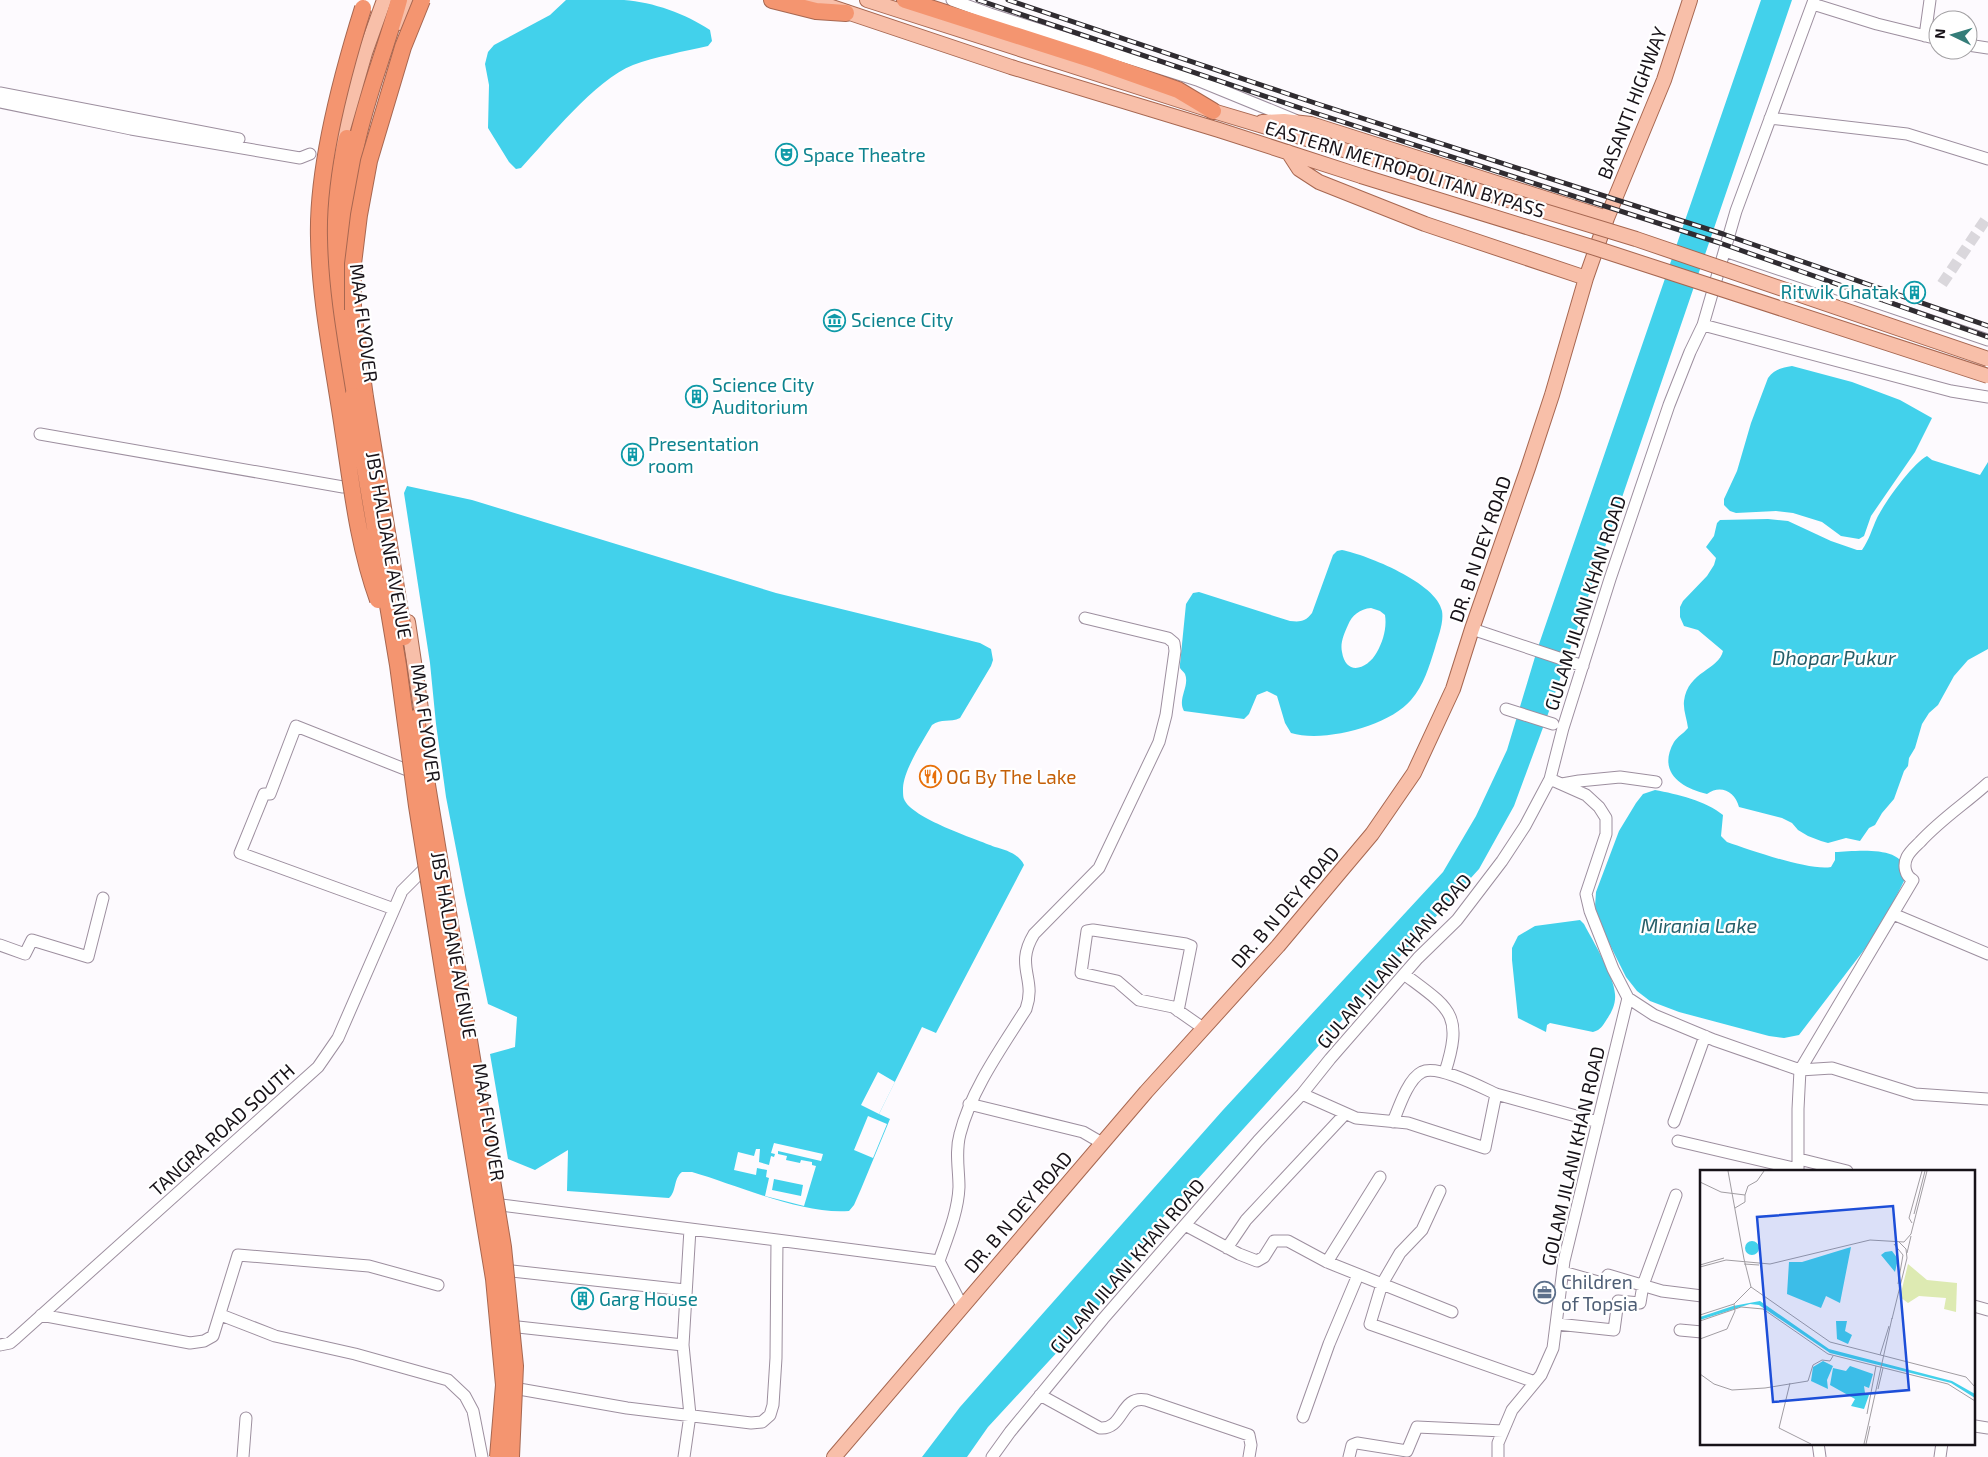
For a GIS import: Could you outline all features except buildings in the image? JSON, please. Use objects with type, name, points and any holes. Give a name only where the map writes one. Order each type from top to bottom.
[{"type":"highway","points":[[367,0],[353,42],[334,120],[324,172],[319,243],[322,289],[363,552],[375,592],[394,642]]},
{"type":"highway","name":"MAA FLYOVER","points":[[389,0],[355,106],[338,178],[334,208],[335,262],[343,335],[394,642],[419,815],[495,1286],[504,1385],[498,1457]]},
{"type":"highway","name":"MAA FLYOVER","points":[[399,0],[366,106],[350,176],[347,246],[348,272],[352,310],[417,724],[503,1247],[515,1366],[511,1457]]},
{"type":"highway","points":[[352,310],[357,230],[369,161],[403,48],[422,0]]},
{"type":"highway","points":[[772,0],[816,11],[846,13]]},
{"type":"highway","points":[[905,0],[1178,90],[1213,111]]},
{"type":"main road","name":"JBS HALDANE AVENUE","points":[[384,0],[365,53],[336,155],[328,229],[333,307],[353,443],[478,1203],[496,1332],[497,1401],[493,1457]]},
{"type":"main road","name":"JBS HALDANE AVENUE","points":[[408,0],[372,111],[361,155],[356,216],[357,277],[361,330],[377,442],[411,640],[444,867],[512,1271],[518,1327],[519,1425],[517,1457]]},
{"type":"main road","name":"EASTERN METROPOLITAN BYPASS","points":[[810,0],[1011,67],[1595,248],[1988,376]]},
{"type":"main road","points":[[867,0],[1213,111],[1636,239],[1988,358]]},
{"type":"main road","name":"BASANTI HIGHWAY","points":[[1586,278],[1607,218],[1658,97],[1690,0]]},
{"type":"main road","points":[[1251,122],[1298,121],[1607,218]]},
{"type":"main road","points":[[1288,152],[1299,169],[1319,182],[1425,224],[1586,278]]},
{"type":"main road","name":"DR. B N DEY ROAD","points":[[834,1457],[1102,1143],[1340,872],[1372,834],[1414,774],[1453,690],[1472,629],[1530,462],[1586,278]]},
{"type":"street","points":[[952,0],[990,14],[1197,80],[1298,121]]},
{"type":"street","points":[[1925,36],[1930,0]]},
{"type":"street","points":[[1814,2],[1878,24],[1928,36]]},
{"type":"street","name":"GULAM JILANI KHAN ROAD","points":[[992,1457],[1103,1319],[1302,1094],[1404,974],[1458,920],[1502,861],[1525,826],[1550,779],[1563,728],[1610,579],[1669,406],[1690,352],[1703,325],[1736,211],[1814,2]]},
{"type":"street","points":[[0,93],[298,150],[310,154],[300,158],[131,128],[0,102]]},
{"type":"street","points":[[1770,118],[1908,134],[1988,159]]},
{"type":"street","points":[[1724,251],[1988,340]]},
{"type":"street","points":[[1703,325],[1948,390],[1988,397]]},
{"type":"street","points":[[40,434],[343,487]]},
{"type":"street","points":[[962,1306],[939,1262],[954,1216],[959,1189],[956,1152],[969,1104],[1026,1009],[1030,992],[1024,963],[1029,942],[1034,934],[1099,868],[1159,742],[1164,726],[1175,651],[1174,643],[1168,638],[1084,618]]},
{"type":"street","points":[[1472,629],[1583,666]]},
{"type":"street","points":[[1506,708],[1553,724]]},
{"type":"street","points":[[394,909],[240,853],[264,794],[270,794],[296,726],[407,770]]},
{"type":"street","points":[[1562,784],[1620,777],[1656,782]]},
{"type":"street","points":[[1550,779],[1586,795],[1599,807],[1606,818],[1606,834],[1586,894],[1590,911],[1613,969],[1628,998],[1654,1015],[1705,1036],[1800,1070],[1832,1068],[1915,1094],[1988,1098]]},
{"type":"street","points":[[1798,1166],[1800,1070],[1913,880],[1909,878],[1905,870],[1907,857],[1955,809],[1973,797],[1988,783]]},
{"type":"street","points":[[423,870],[444,867]]},
{"type":"street","name":"TANGRA ROAD SOUTH","points":[[0,1346],[10,1343],[16,1338],[318,1067],[338,1038],[402,891],[423,870]]},
{"type":"street","points":[[0,945],[25,954],[32,940],[88,957],[103,898]]},
{"type":"street","points":[[1893,914],[1988,954]]},
{"type":"street","points":[[1178,1011],[1191,946],[1157,939],[1093,930],[1087,931],[1081,973],[1117,981],[1139,1000],[1173,1007],[1178,1011],[1203,1028]]},
{"type":"street","points":[[1404,974],[1441,1002],[1450,1017],[1454,1028],[1453,1042],[1445,1072]]},
{"type":"street","name":"GOLAM JILANI KHAN ROAD","points":[[1498,1457],[1498,1442],[1512,1410],[1541,1375],[1553,1348],[1564,1261],[1628,998]]},
{"type":"street","points":[[1674,1122],[1705,1036]]},
{"type":"street","points":[[1393,1122],[1413,1081],[1423,1072],[1431,1070],[1445,1072],[1496,1094],[1598,1122]]},
{"type":"street","points":[[1302,1094],[1356,1118],[1408,1123],[1485,1148],[1496,1094]]},
{"type":"street","points":[[969,1104],[1083,1132],[1102,1143]]},
{"type":"street","points":[[1227,1248],[1252,1213],[1345,1114]]},
{"type":"street","points":[[1678,1141],[1798,1166],[1837,1170]]},
{"type":"street","points":[[1327,1262],[1380,1177]]},
{"type":"street","points":[[1440,1191],[1422,1230],[1400,1253],[1382,1284],[1370,1324],[1535,1382]]},
{"type":"street","points":[[1556,1324],[1614,1330],[1618,1301],[1640,1303],[1643,1285],[1676,1195]]},
{"type":"street","points":[[501,1204],[939,1262]]},
{"type":"street","points":[[1185,1225],[1227,1248],[1257,1261],[1264,1256],[1274,1241],[1288,1241],[1327,1262],[1452,1312]]},
{"type":"street","points":[[684,1457],[690,1415],[683,1345],[690,1229]]},
{"type":"street","points":[[519,1389],[627,1408],[751,1423],[762,1422],[770,1415],[773,1405],[776,1358],[777,1240]]},
{"type":"street","points":[[41,1315],[190,1344],[204,1341],[214,1336],[238,1254],[369,1266],[438,1284]]},
{"type":"street","points":[[512,1271],[685,1290]]},
{"type":"street","points":[[1563,1272],[1602,1283],[1608,1275],[1662,1291],[1700,1296]]},
{"type":"street","points":[[1302,1417],[1328,1344],[1358,1275]]},
{"type":"street","points":[[220,1315],[275,1336],[355,1354],[437,1376],[453,1383],[465,1396],[473,1411],[482,1457]]},
{"type":"street","points":[[518,1327],[683,1345]]},
{"type":"street","points":[[1680,1330],[1700,1332]]},
{"type":"street","points":[[1040,1395],[1100,1428],[1107,1428],[1113,1425],[1132,1400],[1138,1398],[1146,1400],[1248,1434],[1251,1445],[1250,1457]]},
{"type":"street","points":[[242,1457],[246,1418]]},
{"type":"street","points":[[1349,1457],[1352,1446],[1357,1443],[1407,1451],[1417,1427],[1503,1431]]},
{"type":"street","points":[[1818,1444],[1820,1457]]},
{"type":"street","points":[[1940,1457],[1942,1444]]},
{"type":"water","points":[[566,0],[624,0],[658,6],[701,24],[710,30],[712,41],[708,46],[651,59],[633,65],[618,73],[588,96],[521,168],[516,169],[509,162],[488,128],[489,85],[485,64],[488,52],[494,45],[550,15]]},
{"type":"water","points":[[1761,0],[1792,0],[1548,714],[1514,806],[1479,869],[1156,1225],[1096,1310],[988,1427],[967,1457],[922,1457],[960,1407],[1223,1110],[1443,872],[1476,816],[1507,750],[1538,647]]},
{"type":"water","points":[[1792,366],[1852,382],[1900,400],[1932,418],[1915,452],[1871,516],[1864,536],[1859,539],[1841,536],[1822,522],[1793,513],[1776,511],[1736,513],[1730,511],[1724,505],[1724,499],[1737,471],[1751,423],[1768,378],[1778,369]]},
{"type":"water","name":"Dhopar Pukur","points":[[1927,456],[1932,460],[1980,475],[1988,462],[1988,649],[1968,660],[1954,676],[1938,705],[1929,713],[1922,724],[1915,748],[1909,758],[1908,766],[1904,771],[1894,799],[1875,825],[1869,828],[1860,841],[1846,838],[1828,843],[1808,836],[1798,830],[1792,823],[1782,818],[1739,807],[1734,797],[1727,791],[1717,790],[1707,794],[1688,788],[1681,783],[1674,777],[1668,762],[1669,753],[1674,742],[1688,728],[1684,704],[1687,691],[1697,677],[1716,663],[1723,651],[1698,630],[1684,626],[1680,617],[1680,607],[1714,565],[1716,558],[1706,547],[1714,536],[1717,523],[1720,520],[1768,519],[1788,521],[1831,541],[1862,550],[1877,518],[1892,493],[1914,467]]},
{"type":"water","points":[[407,486],[472,500],[776,593],[980,643],[991,649],[993,660],[991,666],[960,718],[932,725],[914,755],[904,780],[903,797],[909,806],[918,813],[960,833],[1012,853],[1024,865],[936,1033],[922,1027],[879,1114],[890,1119],[854,1205],[849,1211],[831,1211],[791,1204],[692,1172],[682,1172],[679,1175],[669,1198],[567,1191],[568,1150],[535,1170],[508,1159],[490,1054],[515,1047],[517,1017],[488,1004],[465,895],[446,797],[430,663],[404,493]]},
{"type":"water","points":[[1342,550],[1353,553],[1400,572],[1428,590],[1442,611],[1440,630],[1431,662],[1426,676],[1411,700],[1388,718],[1372,725],[1338,734],[1321,736],[1305,736],[1291,733],[1285,723],[1277,696],[1267,691],[1257,695],[1249,714],[1244,719],[1184,711],[1182,702],[1186,679],[1180,664],[1186,604],[1193,593],[1199,592],[1290,621],[1302,621],[1312,613],[1333,555],[1337,551]],"holes":[[[1371,608],[1385,615],[1385,625],[1379,648],[1373,658],[1363,666],[1358,668],[1348,665],[1344,660],[1342,645],[1350,621],[1357,613],[1363,610]]]},
{"type":"water","name":"Mirania Lake","points":[[1655,790],[1691,799],[1716,810],[1723,815],[1721,836],[1727,842],[1779,859],[1809,866],[1831,867],[1835,860],[1835,852],[1869,851],[1882,852],[1901,860],[1905,869],[1904,881],[1880,929],[1799,1035],[1784,1038],[1769,1036],[1679,1012],[1650,1001],[1637,991],[1626,977],[1598,921],[1595,907],[1596,892],[1619,831],[1643,794]]},
{"type":"water","points":[[1580,920],[1584,924],[1607,968],[1614,987],[1615,1001],[1603,1025],[1596,1031],[1550,1023],[1547,1025],[1546,1032],[1518,1018],[1512,948],[1518,936],[1535,926]]},
{"type":"pier","points":[[878,1072],[895,1082],[879,1114],[861,1105]]},
{"type":"pier","points":[[868,1116],[887,1124],[873,1158],[854,1150]]},
{"type":"pier","points":[[774,1143],[823,1154],[821,1161],[778,1151],[778,1154],[787,1156],[786,1160],[800,1163],[801,1160],[812,1162],[812,1165],[816,1166],[804,1206],[765,1196],[769,1178],[766,1177],[767,1170],[757,1168],[756,1175],[734,1170],[738,1152],[754,1156],[756,1149],[760,1149],[759,1162],[769,1165],[771,1156],[774,1157],[775,1154],[771,1153]],"holes":[[[774,1179],[803,1185],[801,1196],[772,1190]]]},
{"type":"tunnel","points":[[1942,284],[1988,216]]},
{"type":"railway","points":[[978,0],[1315,113],[1720,243],[1988,337]]},
{"type":"railway","points":[[1008,0],[1318,104],[1723,234],[1988,326]]},
{"type":"place","name":"Space Theatre","points":[[787,155]]},
{"type":"place","name":"Ritwik Ghatak","points":[[1915,292]]},
{"type":"place","name":"Science City","points":[[835,320]]},
{"type":"place","name":"Science City Auditorium","points":[[696,396]]},
{"type":"place","name":"Presentation room","points":[[632,455]]},
{"type":"place","name":"OG By The Lake","points":[[930,777]]},
{"type":"place","name":"Children of Topsia","points":[[1545,1293]]},
{"type":"place","name":"Garg House","points":[[583,1299]]}]
